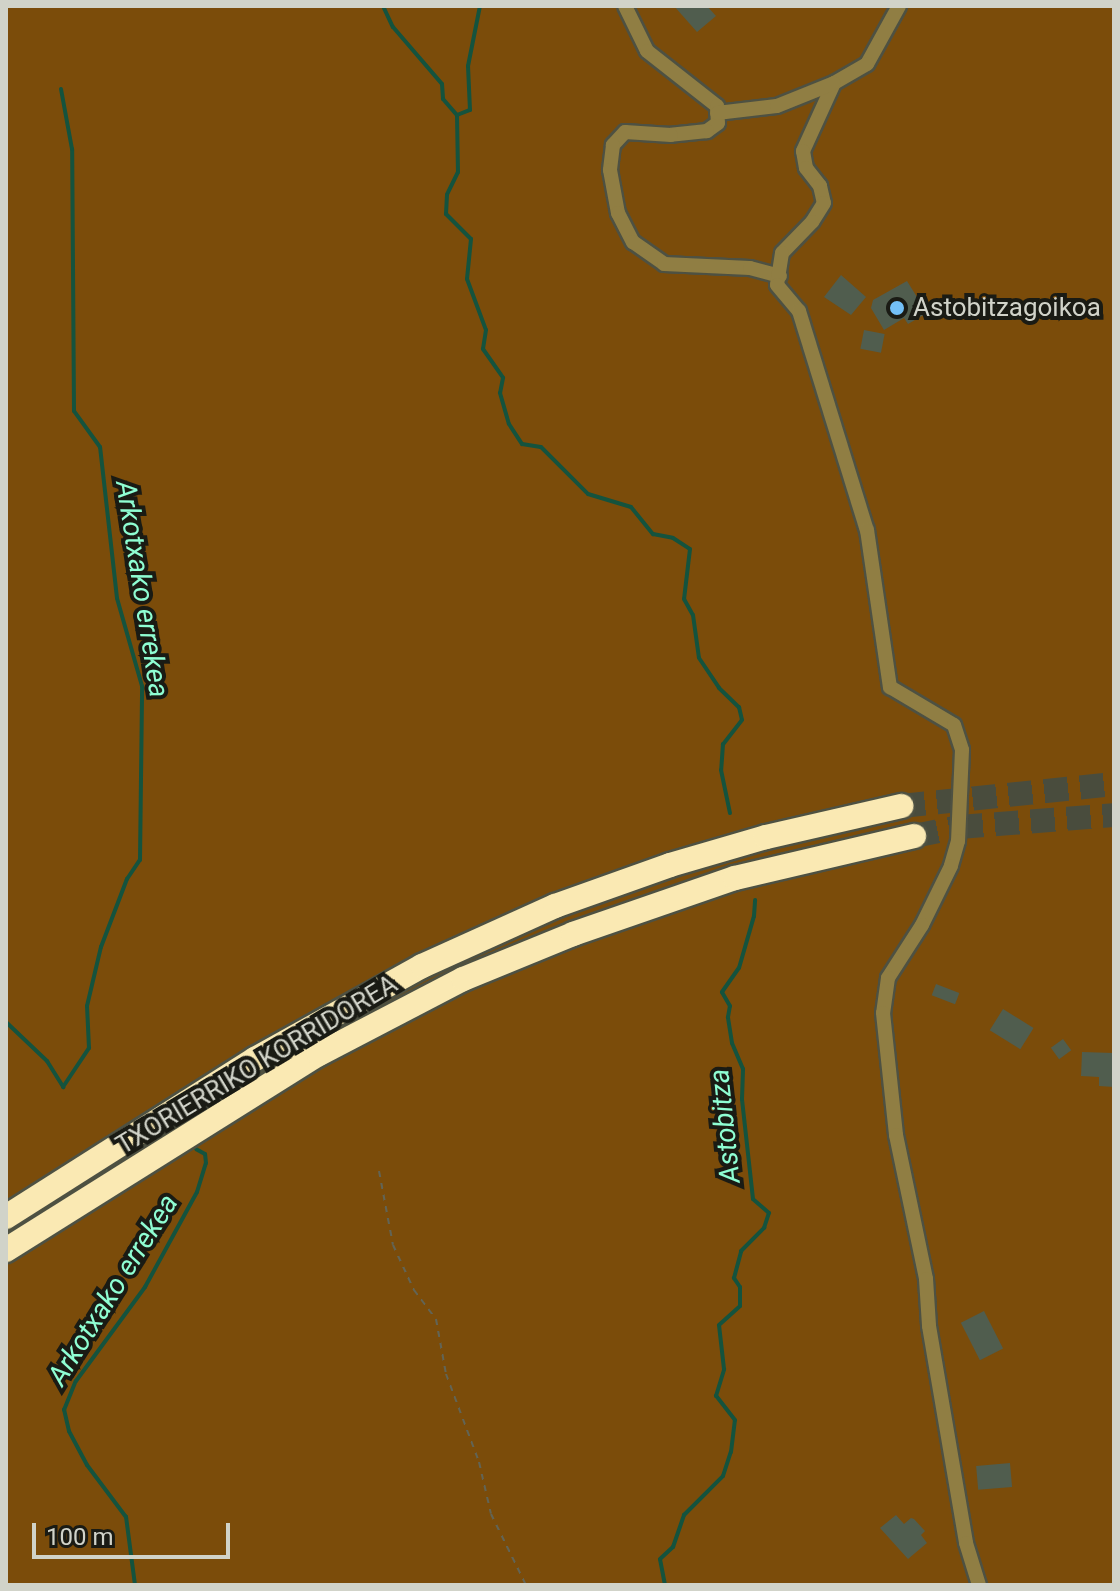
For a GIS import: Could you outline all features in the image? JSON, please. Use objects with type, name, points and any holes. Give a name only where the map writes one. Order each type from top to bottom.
[{"type":"highway","name":"TXORIERRIKO KORRIDOREA","points":[[6,1217],[255,1059],[422,966],[555,906],[670,865],[766,837],[901,806]]},
{"type":"highway","name":"TXORIERRIKO KORRIDOREA","points":[[6,1250],[282,1076],[396,1011],[463,979],[585,929],[735,878],[914,836]]},
{"type":"street","points":[[625,6],[647,51],[717,106],[718,123],[707,131],[671,135],[625,132],[613,145],[610,170],[618,213],[633,242],[664,264],[750,268],[780,276]]},
{"type":"street","points":[[717,113],[777,106],[834,83],[867,64],[899,6]]},
{"type":"street","points":[[834,83],[803,151],[806,168],[820,186],[824,203],[812,222],[782,253],[777,285],[799,311],[867,530],[890,687],[954,725],[962,750],[958,841],[951,866],[922,925],[888,978],[883,1013],[896,1135],[926,1279],[929,1326],[966,1543],[979,1585]]},
{"type":"path","points":[[379,1171],[393,1245],[414,1290],[436,1319],[446,1374],[479,1462],[491,1514],[526,1585]]},
{"type":"shaded area","points":[[6,6],[1114,6],[1114,1585],[6,1585]]},
{"type":"building","points":[[674,6],[707,6],[716,16],[697,32]]},
{"type":"building","points":[[841,275],[866,297],[851,315],[824,297]]},
{"type":"building","name":"Astobitzagoikoa","points":[[907,281],[927,313],[908,324],[904,318],[884,330],[871,308],[873,300]]},
{"type":"building","points":[[864,330],[885,334],[881,353],[860,349]]},
{"type":"building","points":[[936,984],[959,993],[955,1004],[932,995]]},
{"type":"building","points":[[1003,1009],[1034,1028],[1020,1049],[990,1030]]},
{"type":"building","points":[[1063,1039],[1071,1050],[1059,1059],[1051,1048]]},
{"type":"building","points":[[1082,1052],[1114,1053],[1114,1087],[1099,1086],[1099,1077],[1081,1076]]},
{"type":"building","points":[[984,1311],[1003,1348],[980,1360],[961,1323]]},
{"type":"building","points":[[1010,1463],[1012,1487],[978,1490],[976,1466]]},
{"type":"building","points":[[896,1515],[904,1524],[914,1519],[925,1531],[921,1535],[927,1543],[908,1559],[880,1528]]},
{"type":"waterway","name":"Astobitza","points":[[383,6],[393,27],[442,84],[443,99],[457,115],[458,172],[447,195],[446,214],[471,239],[467,279],[486,330],[483,349],[503,378],[500,393],[509,424],[522,444],[541,447],[588,494],[631,507],[653,534],[673,538],[690,549],[684,599],[693,615],[699,658],[719,688],[739,707],[742,720],[723,744],[721,770],[730,813]]},
{"type":"waterway","points":[[457,115],[470,110],[468,66],[480,6]]},
{"type":"waterway","name":"Arkotxako errekea","points":[[6,1022],[47,1061],[63,1087],[89,1048],[87,1006],[101,947],[127,879],[140,860],[142,686],[117,598],[100,447],[74,411],[72,149],[61,89]]},
{"type":"waterway","name":"Astobitza","points":[[665,1585],[660,1559],[673,1547],[684,1515],[723,1476],[731,1452],[735,1420],[716,1396],[724,1369],[719,1325],[740,1306],[740,1287],[734,1278],[741,1251],[764,1228],[769,1213],[753,1199],[742,1099],[743,1069],[732,1043],[728,1017],[730,1006],[722,992],[739,968],[754,916],[755,900]]},
{"type":"waterway","name":"Arkotxako errekea","points":[[135,1585],[126,1517],[87,1465],[69,1431],[64,1410],[76,1381],[145,1287],[197,1192],[206,1163],[205,1154],[196,1149]]},
{"type":"tunnel","points":[[901,806],[1114,784]]},
{"type":"tunnel","points":[[914,836],[959,827],[1114,815]]},
{"type":"place","name":"Astobitzagoikoa","points":[[897,308]]}]
